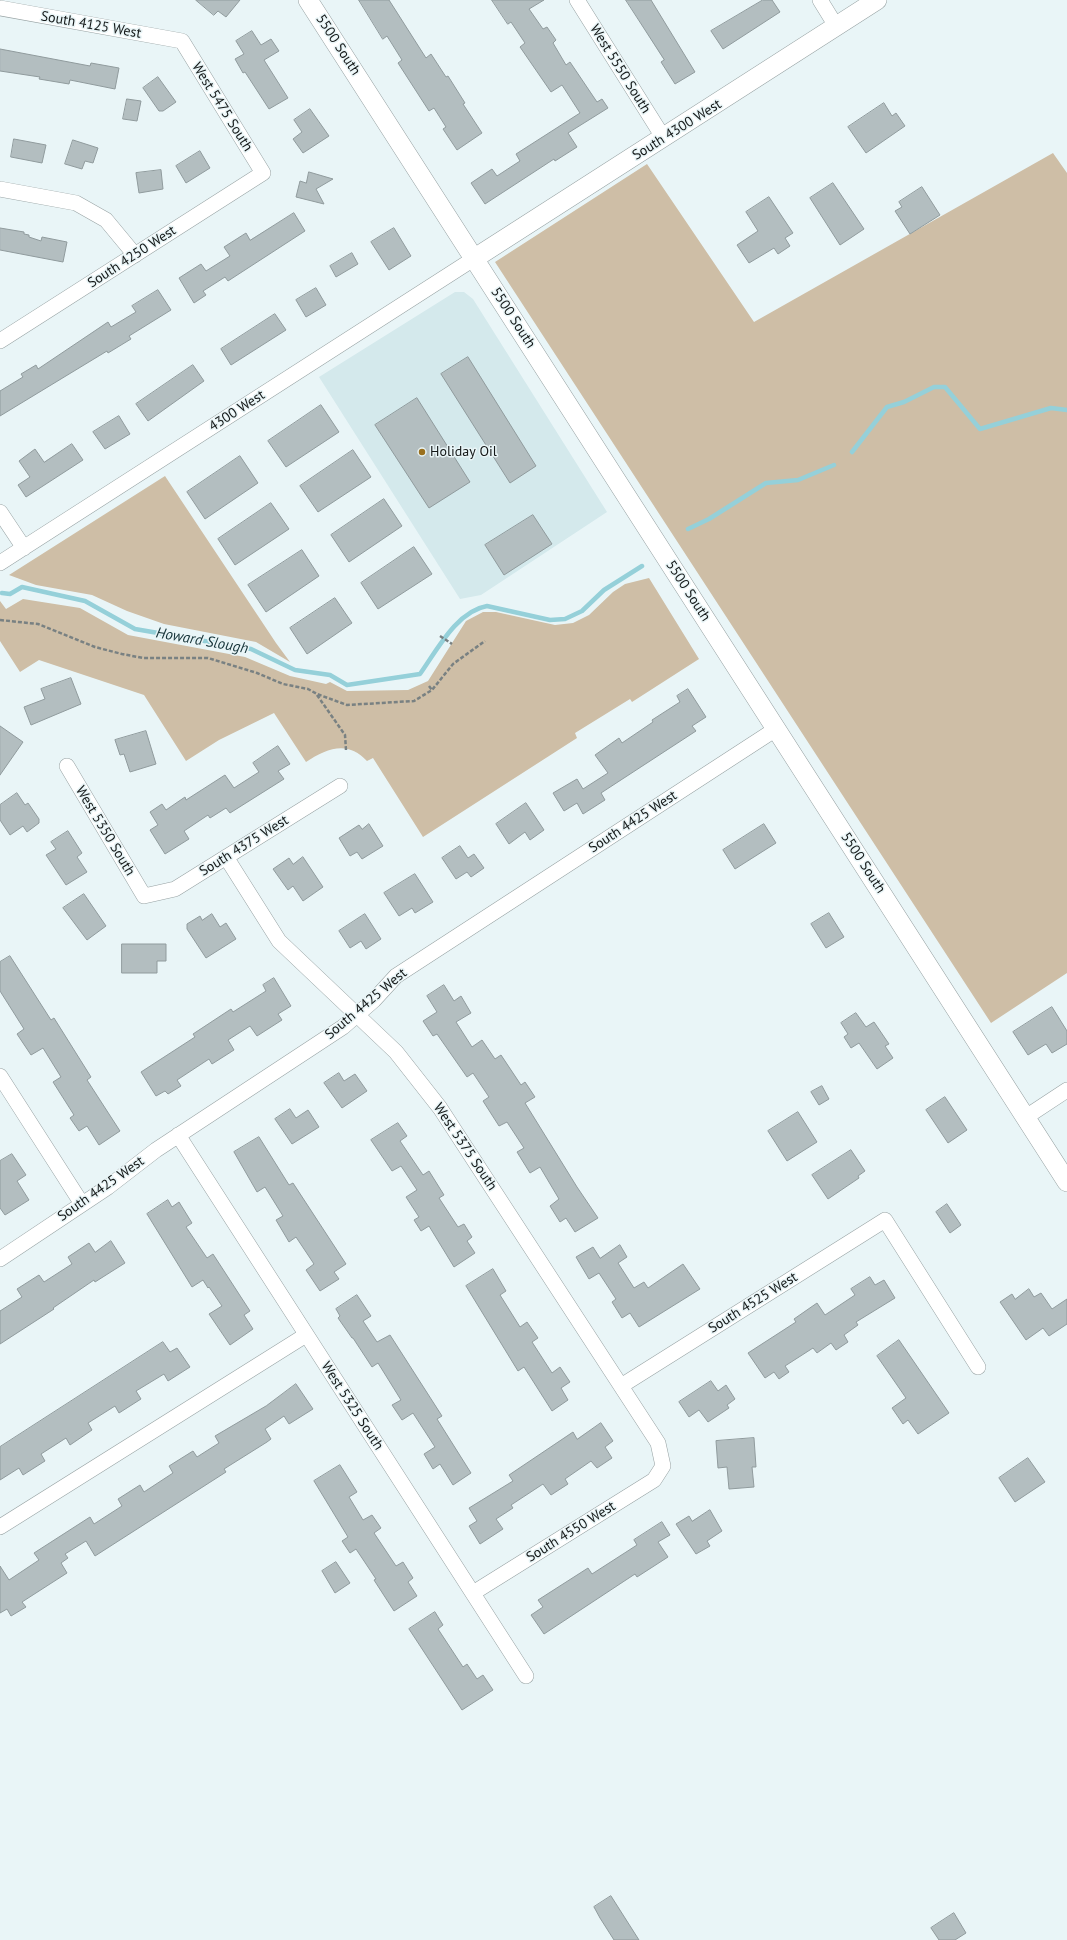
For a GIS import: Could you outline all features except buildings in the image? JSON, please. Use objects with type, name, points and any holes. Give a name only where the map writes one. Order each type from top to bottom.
[{"type":"main road","name":"5500 South","points":[[308,0],[1067,1182]]},
{"type":"main road","name":"South 4300 West","points":[[475,258],[663,137],[716,106],[877,0]]},
{"type":"street","name":"West 5550 South","points":[[577,0],[663,137]]},
{"type":"street","points":[[820,0],[836,26]]},
{"type":"street","name":"South 4125 West","points":[[0,8],[182,42]]},
{"type":"street","name":"West 5475 South","points":[[182,42],[263,173]]},
{"type":"street","name":"South 4250 West","points":[[0,341],[263,173]]},
{"type":"street","points":[[0,189],[76,203],[106,220],[135,255]]},
{"type":"street","name":"4300 West","points":[[0,563],[475,258]]},
{"type":"street","points":[[0,512],[24,548]]},
{"type":"street","name":"South 4425 West","points":[[0,1259],[82,1204],[178,1135],[343,1027],[396,976],[776,728]]},
{"type":"street","name":"West 5350 South","points":[[67,766],[144,896]]},
{"type":"street","name":"South 4375 West","points":[[144,896],[176,889],[340,786]]},
{"type":"street","name":"West 5375 South","points":[[226,858],[278,942],[396,1052],[440,1108],[658,1443],[663,1466]]},
{"type":"street","points":[[0,1076],[82,1204]]},
{"type":"street","points":[[1026,1117],[1067,1090]]},
{"type":"street","name":"West 5325 South","points":[[178,1135],[526,1676]]},
{"type":"street","name":"South 4525 West","points":[[621,1386],[885,1220],[978,1366]]},
{"type":"street","points":[[0,1527],[306,1335]]},
{"type":"street","name":"South 4550 West","points":[[473,1593],[654,1480],[663,1466]]},
{"type":"path","points":[[0,620],[38,624],[95,647],[143,658],[208,658],[257,673],[283,684],[308,689],[316,694],[347,705],[414,701],[432,690],[453,664],[485,641]]},
{"type":"path","points":[[440,636],[452,644]]},
{"type":"path","points":[[429,686],[432,690]]},
{"type":"path","points":[[316,694],[345,735],[346,750]]},
{"type":"shaded area","points":[[1053,153],[1067,173],[1067,973],[991,1023],[495,262],[647,164],[754,322]]},
{"type":"shaded area","points":[[455,292],[464,292],[473,299],[607,512],[481,595],[460,599],[319,377]]},
{"type":"shaded area","points":[[165,476],[290,662],[256,642],[164,624],[127,611],[92,595],[36,585],[9,575]]},
{"type":"shaded area","points":[[649,578],[699,659],[632,702],[630,699],[575,733],[577,738],[423,837],[373,758],[367,761],[360,754],[352,750],[337,748],[322,753],[306,762],[274,713],[219,740],[186,761],[144,695],[39,660],[20,672],[0,641],[0,601],[6,609],[23,599],[80,608],[128,635],[245,657],[290,676],[326,684],[330,682],[347,691],[408,690],[428,681],[466,621],[483,612],[496,612],[555,625],[573,623],[589,615],[613,592],[625,584]]},
{"type":"waterway","name":"Howard Slough","points":[[852,452],[887,407],[904,402],[934,387],[945,387],[980,429],[1051,408],[1067,410]]},
{"type":"waterway","name":"Howard Slough","points":[[688,529],[709,519],[766,483],[798,480],[834,465]]},
{"type":"waterway","name":"Howard Slough","points":[[2,593],[10,594],[22,587],[85,601],[135,629],[251,649],[295,670],[330,675],[347,685],[420,674],[441,643],[457,623],[476,609],[487,606],[550,620],[565,619],[582,611],[604,590],[642,566]]},
{"type":"place","name":"Holiday Oil","points":[[422,452]]}]
